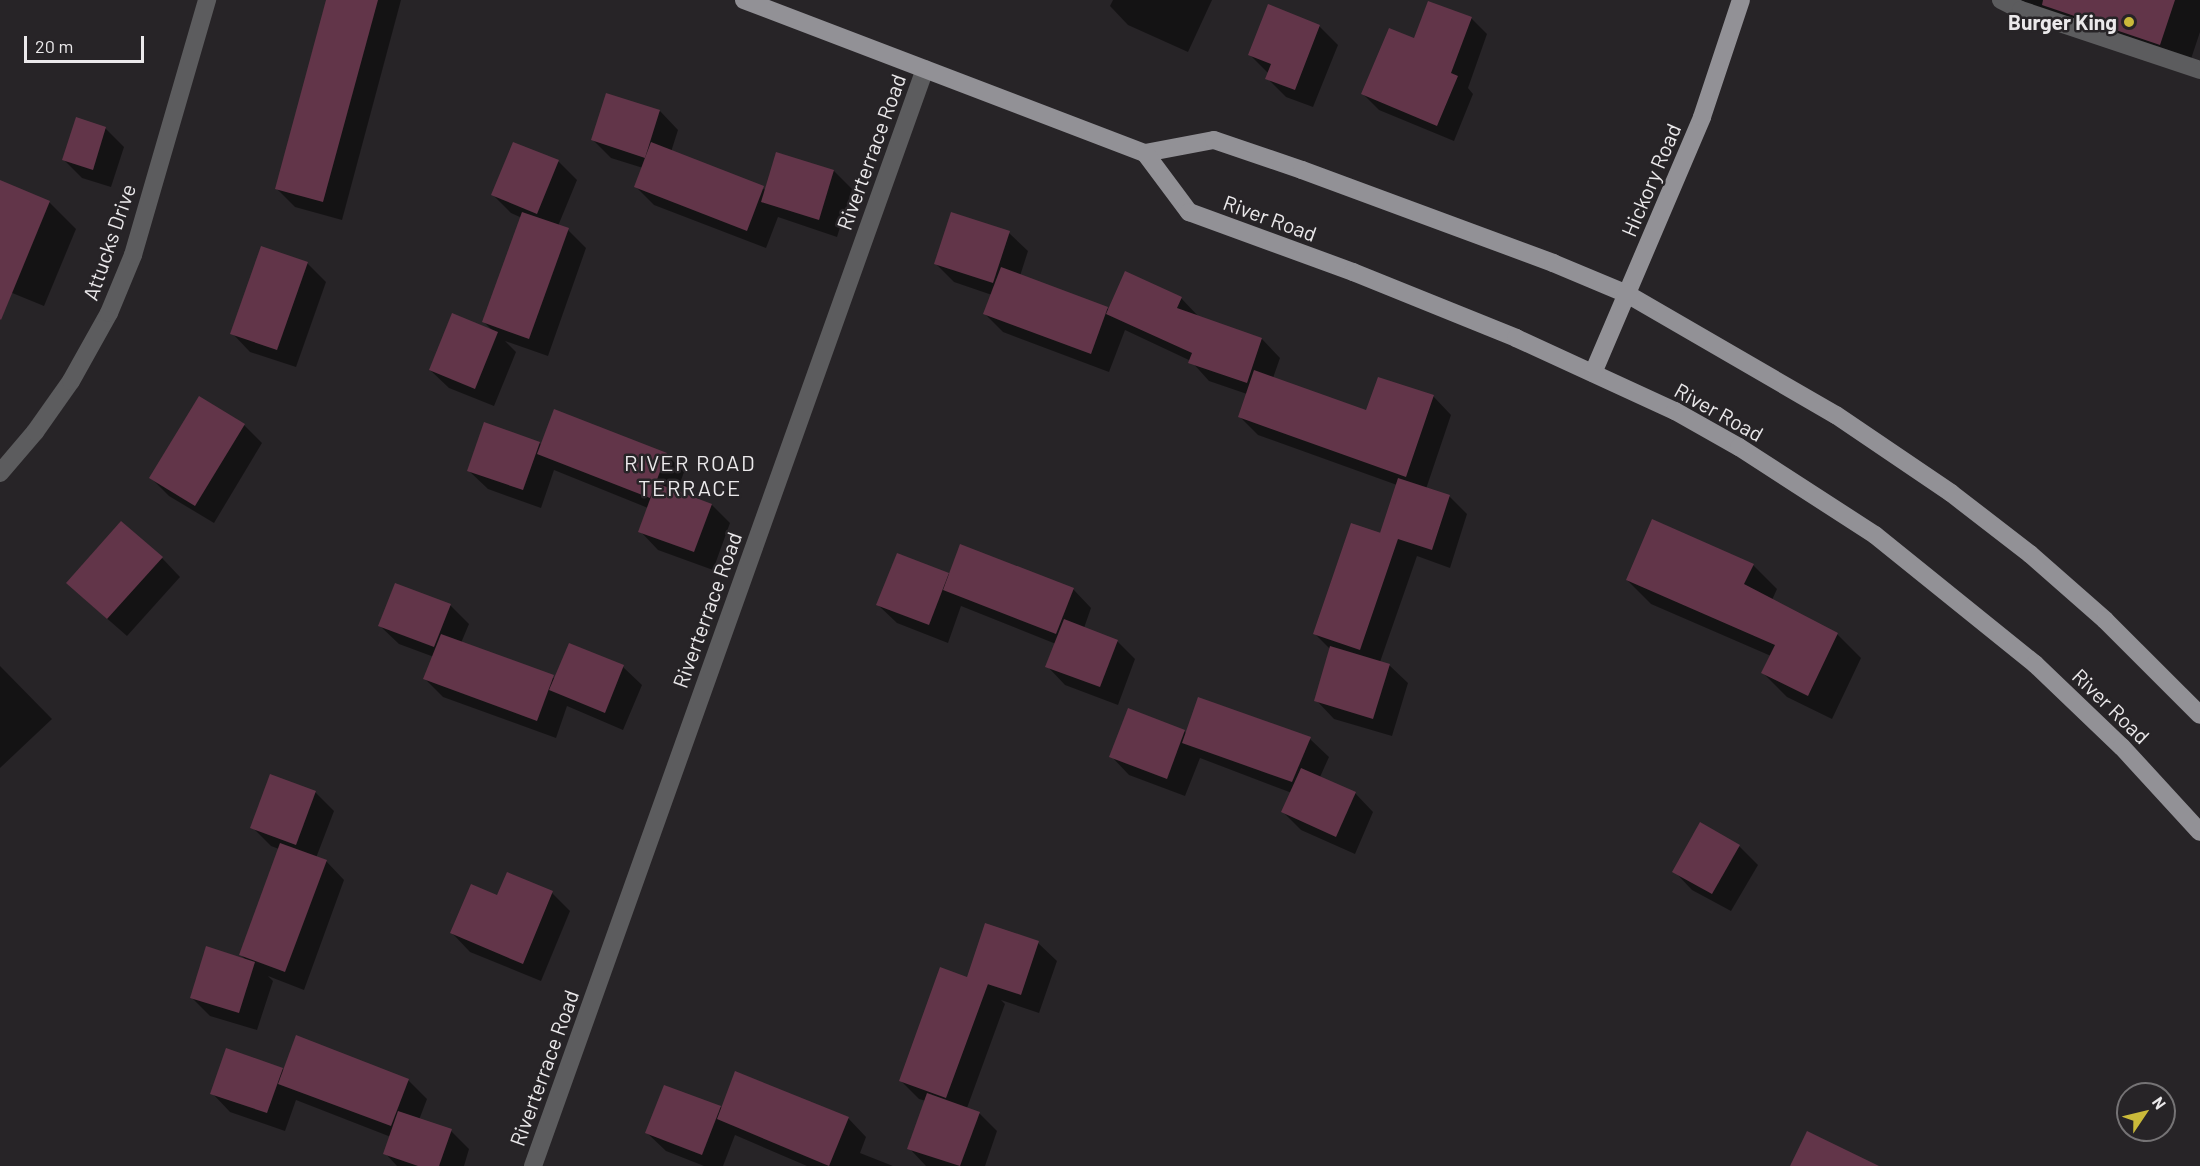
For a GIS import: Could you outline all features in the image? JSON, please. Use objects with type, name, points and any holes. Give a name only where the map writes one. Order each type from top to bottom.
[{"type":"main road","points":[[744,0],[1145,153],[1214,140],[1411,210],[1627,294],[1836,415],[1951,493],[2030,555],[2104,620],[2200,715]]},
{"type":"main road","name":"Hickory Road","points":[[1593,373],[1702,117],[1741,0]]},
{"type":"main road","name":"River Road","points":[[1145,153],[1189,212],[1353,272],[1516,338],[1675,411],[1739,447],[1875,536],[2035,664],[2122,747],[2200,832]]},
{"type":"street","name":"Attucks Drive","points":[[0,473],[35,432],[71,381],[109,313],[133,255],[207,0]]},
{"type":"street","points":[[2001,0],[2020,10],[2200,70]]},
{"type":"street","name":"Riverterrace Road","points":[[533,1166],[925,69]]},
{"type":"building","points":[[326,0],[378,0],[323,202],[275,189]]},
{"type":"building","name":"Burger King","points":[[2043,0],[2175,0],[2160,45],[2042,5]]},
{"type":"building","points":[[1428,1],[1472,17],[1451,73],[1458,76],[1437,126],[1361,94],[1389,28],[1414,38]]},
{"type":"building","points":[[1268,4],[1320,25],[1295,90],[1265,79],[1271,64],[1248,55]]},
{"type":"building","points":[[606,93],[660,110],[645,158],[591,140]]},
{"type":"building","points":[[76,117],[106,127],[93,170],[62,160]]},
{"type":"building","points":[[513,142],[559,160],[537,214],[491,195]]},
{"type":"building","points":[[651,142],[764,186],[747,231],[634,187]]},
{"type":"building","points":[[776,152],[834,170],[819,220],[761,202]]},
{"type":"building","points":[[0,180],[50,201],[1,320],[0,319]]},
{"type":"building","points":[[522,212],[569,228],[529,339],[482,322]]},
{"type":"building","points":[[951,212],[1010,231],[993,283],[934,264]]},
{"type":"building","points":[[261,246],[308,262],[277,350],[230,334]]},
{"type":"building","points":[[1001,267],[1108,307],[1091,354],[983,314]]},
{"type":"building","points":[[1125,271],[1182,297],[1177,308],[1262,338],[1247,383],[1188,363],[1192,353],[1106,314]]},
{"type":"building","points":[[452,313],[498,332],[475,389],[429,370]]},
{"type":"building","points":[[1254,370],[1366,410],[1378,377],[1434,395],[1406,477],[1238,417]]},
{"type":"building","points":[[199,396],[245,424],[195,506],[149,478]]},
{"type":"building","points":[[554,409],[667,453],[650,498],[537,454]]},
{"type":"building","points":[[484,422],[540,442],[523,490],[467,471]]},
{"type":"building","points":[[1398,478],[1450,495],[1432,550],[1398,539],[1360,650],[1313,634],[1351,523],[1380,533]]},
{"type":"building","points":[[656,483],[712,504],[694,552],[638,532]]},
{"type":"building","points":[[1652,519],[1754,564],[1744,584],[1838,633],[1808,696],[1761,673],[1775,645],[1626,580]]},
{"type":"building","points":[[121,521],[163,557],[107,619],[66,583]]},
{"type":"building","points":[[960,544],[1074,588],[1056,634],[943,590]]},
{"type":"building","points":[[897,553],[949,573],[929,625],[876,605]]},
{"type":"building","points":[[395,583],[451,604],[434,647],[378,626]]},
{"type":"building","points":[[1064,619],[1118,640],[1100,687],[1045,667]]},
{"type":"building","points":[[441,634],[554,675],[537,721],[423,679]]},
{"type":"building","points":[[569,643],[624,665],[605,713],[549,690]]},
{"type":"building","points":[[1330,646],[1390,664],[1373,719],[1314,701]]},
{"type":"building","points":[[1198,697],[1311,737],[1292,782],[1182,743]]},
{"type":"building","points":[[1128,708],[1185,730],[1167,779],[1109,757]]},
{"type":"building","points":[[1301,768],[1356,792],[1336,837],[1281,812]]},
{"type":"building","points":[[270,774],[316,791],[296,845],[250,828]]},
{"type":"building","points":[[1700,822],[1740,845],[1712,894],[1672,872]]},
{"type":"building","points":[[280,843],[327,860],[285,972],[239,955]]},
{"type":"building","points":[[507,872],[553,891],[523,964],[450,933],[471,884],[497,895]]},
{"type":"building","points":[[985,923],[1039,941],[1021,995],[988,984],[946,1098],[899,1081],[940,967],[967,977]]},
{"type":"building","points":[[206,946],[255,962],[239,1013],[190,998]]},
{"type":"building","points":[[296,1035],[409,1079],[391,1126],[278,1084]]},
{"type":"building","points":[[226,1048],[283,1068],[267,1113],[210,1094]]},
{"type":"building","points":[[735,1071],[849,1117],[829,1166],[717,1119]]},
{"type":"building","points":[[664,1085],[721,1106],[702,1155],[645,1133]]},
{"type":"building","points":[[927,1093],[980,1112],[960,1166],[907,1149]]},
{"type":"building","points":[[398,1111],[452,1129],[439,1166],[418,1166],[383,1154]]},
{"type":"building","points":[[1807,1131],[1879,1166],[1790,1166]]},
{"type":"place","name":"Burger King","points":[[2129,22]]},
{"type":"district","name":"RIVER ROAD TERRACE","points":[[690,474]]}]
